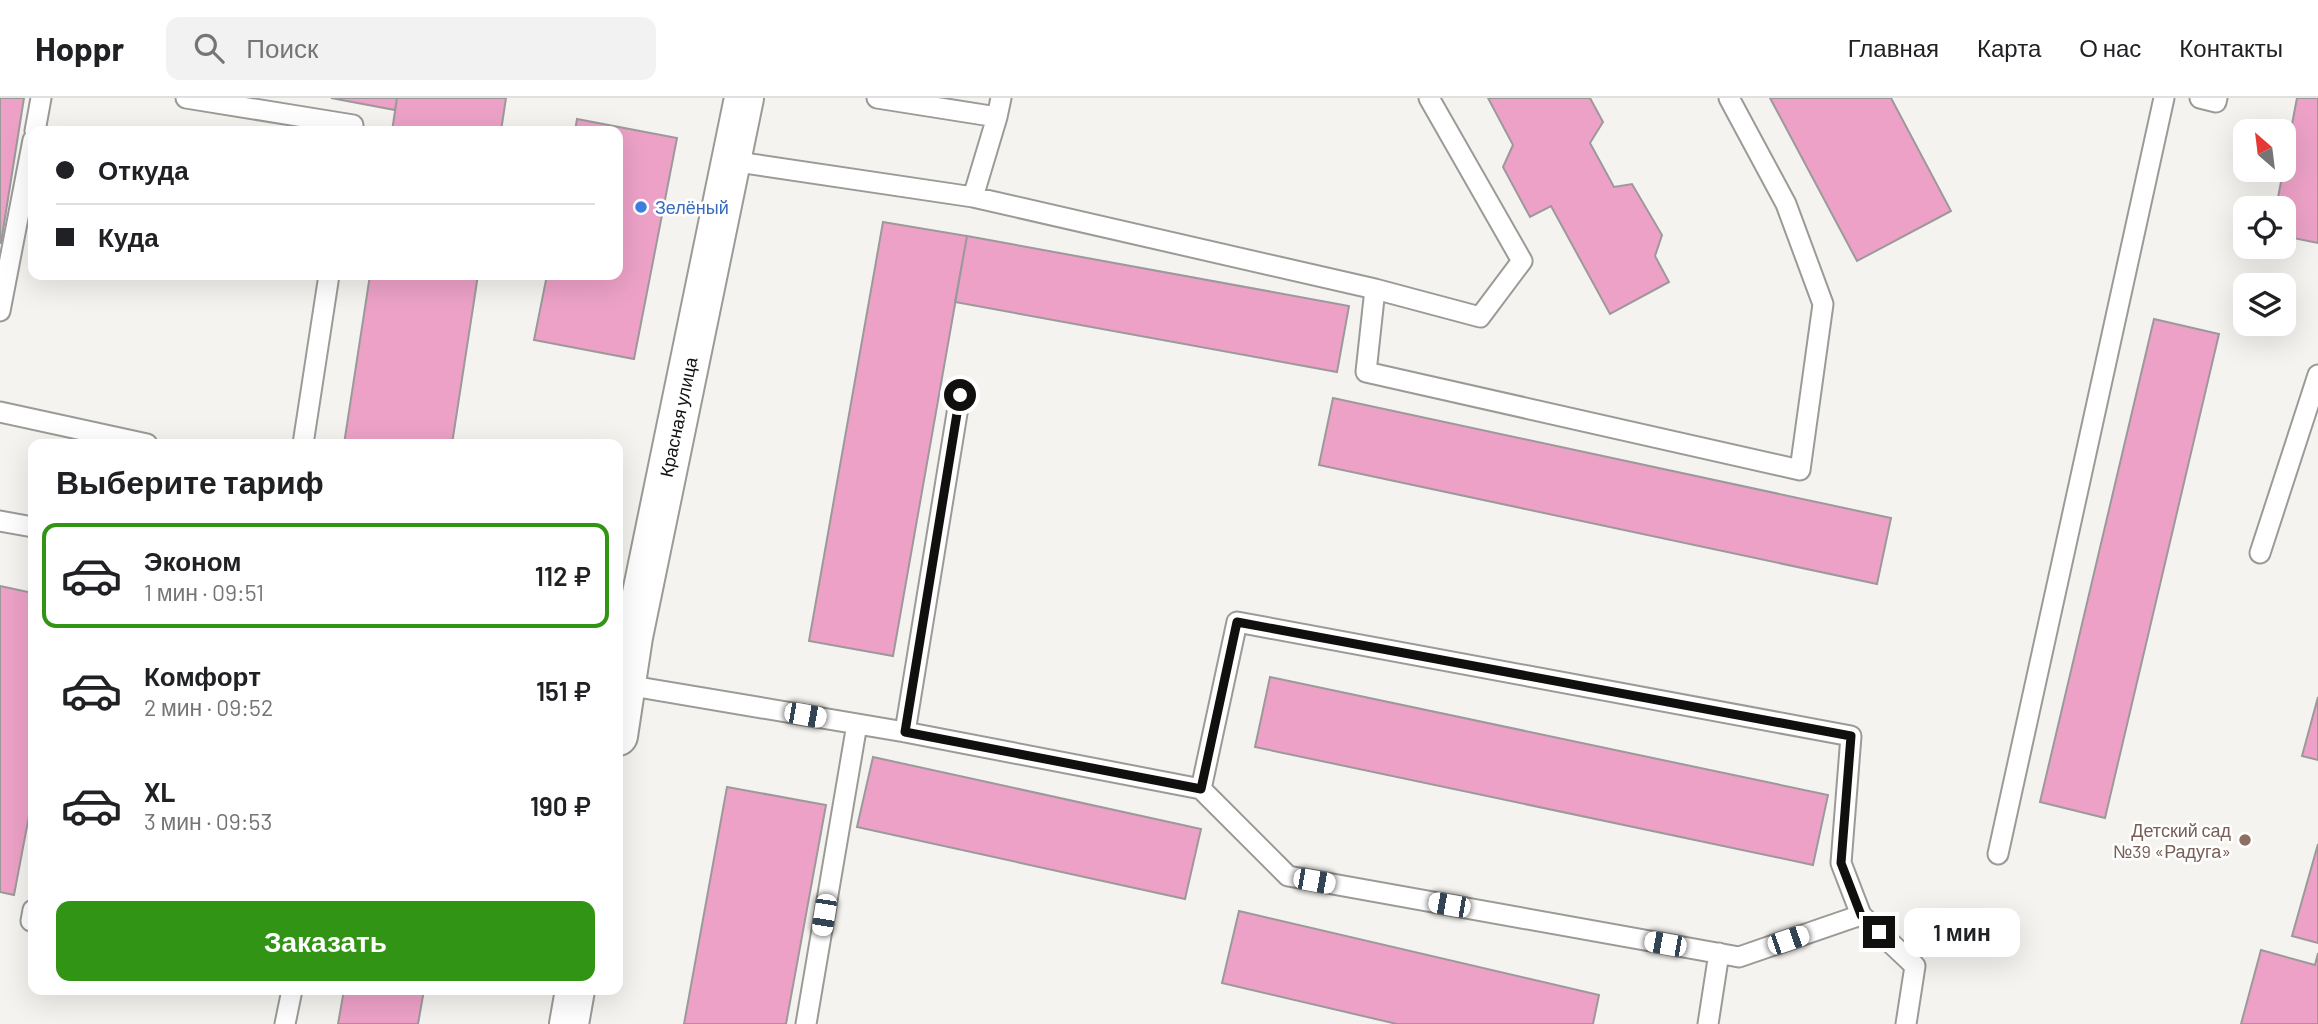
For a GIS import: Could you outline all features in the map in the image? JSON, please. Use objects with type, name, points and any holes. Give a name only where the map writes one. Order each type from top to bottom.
[{"type":"street","name":"Красная улица","points":[[623,704],[626,685],[626,635],[744,98]]},
{"type":"street","points":[[569,1024],[574,995]]},
{"type":"lane","points":[[36,126],[41,98]]},
{"type":"lane","points":[[186,98],[353,126]]},
{"type":"lane","points":[[877,98],[999,107],[973,197]]},
{"type":"lane","points":[[731,161],[973,197],[1375,289],[1480,317],[1522,261],[1429,98]]},
{"type":"lane","points":[[1375,289],[1366,372],[1800,470],[1823,304],[1786,204],[1729,98]]},
{"type":"lane","points":[[1998,854],[2164,98]]},
{"type":"lane","points":[[2200,98],[2216,102],[2217,98]]},
{"type":"lane","points":[[0,311],[28,165]]},
{"type":"lane","points":[[304,439],[328,280]]},
{"type":"lane","points":[[2260,553],[2318,375]]},
{"type":"lane","points":[[905,732],[960,395]]},
{"type":"lane","points":[[0,412],[124,439]]},
{"type":"lane","points":[[0,521],[28,526]]},
{"type":"lane","points":[[1201,789],[1237,622],[1851,736],[1841,863],[1861,915],[1915,966],[1906,1024]]},
{"type":"lane","points":[[626,685],[905,732],[1201,789],[1287,876],[1739,957],[1861,915]]},
{"type":"lane","points":[[806,1024],[857,724]]},
{"type":"lane","points":[[1707,1024],[1719,953]]},
{"type":"lane","points":[[285,1024],[291,995]]},
{"type":"building","points":[[0,98],[24,98],[1,243],[0,243]]},
{"type":"building","points":[[331,98],[397,98],[395,110]]},
{"type":"building","points":[[397,98],[506,98],[502,126],[393,126]]},
{"type":"building","points":[[1488,98],[1590,98],[1603,122],[1590,143],[1614,187],[1632,184],[1662,235],[1655,256],[1669,282],[1610,314],[1551,206],[1530,217],[1503,167],[1513,145]]},
{"type":"building","points":[[1770,98],[1891,98],[1951,211],[1857,261]]},
{"type":"building","points":[[2297,98],[2318,98],[2318,243],[2296,238],[2296,196],[2278,196],[2281,182],[2296,182],[2296,119],[2293,119]]},
{"type":"building","name":"Зелёный","points":[[577,119],[614,126],[576,126]]},
{"type":"building","name":"Зелёный","points":[[623,128],[677,138],[634,359],[534,340],[546,280],[623,280]]},
{"type":"building","points":[[883,222],[967,236],[893,656],[809,641]]},
{"type":"building","points":[[967,236],[1349,306],[1337,372],[955,302]]},
{"type":"building","points":[[369,280],[477,280],[453,439],[345,439]]},
{"type":"building","points":[[2154,319],[2219,334],[2105,818],[2040,802]]},
{"type":"building","points":[[1333,398],[1891,518],[1877,584],[1319,465]]},
{"type":"building","points":[[0,586],[28,592],[28,821],[14,895],[0,892]]},
{"type":"building","points":[[1270,677],[1828,795],[1813,865],[1255,747]]},
{"type":"building","points":[[2318,697],[2318,760],[2302,756]]},
{"type":"building","points":[[873,757],[1201,829],[1185,899],[857,827]]},
{"type":"building","points":[[727,787],[826,805],[786,1024],[684,1024]]},
{"type":"building","points":[[2318,844],[2318,943],[2292,936]]},
{"type":"building","points":[[1239,911],[1599,995],[1593,1024],[1397,1024],[1222,983]]},
{"type":"building","points":[[2261,950],[2315,965],[2318,953],[2318,1024],[2241,1024]]},
{"type":"building","points":[[343,995],[423,995],[418,1024],[338,1024]]},
{"type":"place","name":"Зелёный","points":[[641,207]]},
{"type":"place","name":"Детский сад №39 «Радуга»","points":[[2245,840]]},
{"type":"route","points":[[960,395],[905,732],[1201,789],[1237,622],[1851,736],[1841,863],[1861,915],[1879,932]]}]
